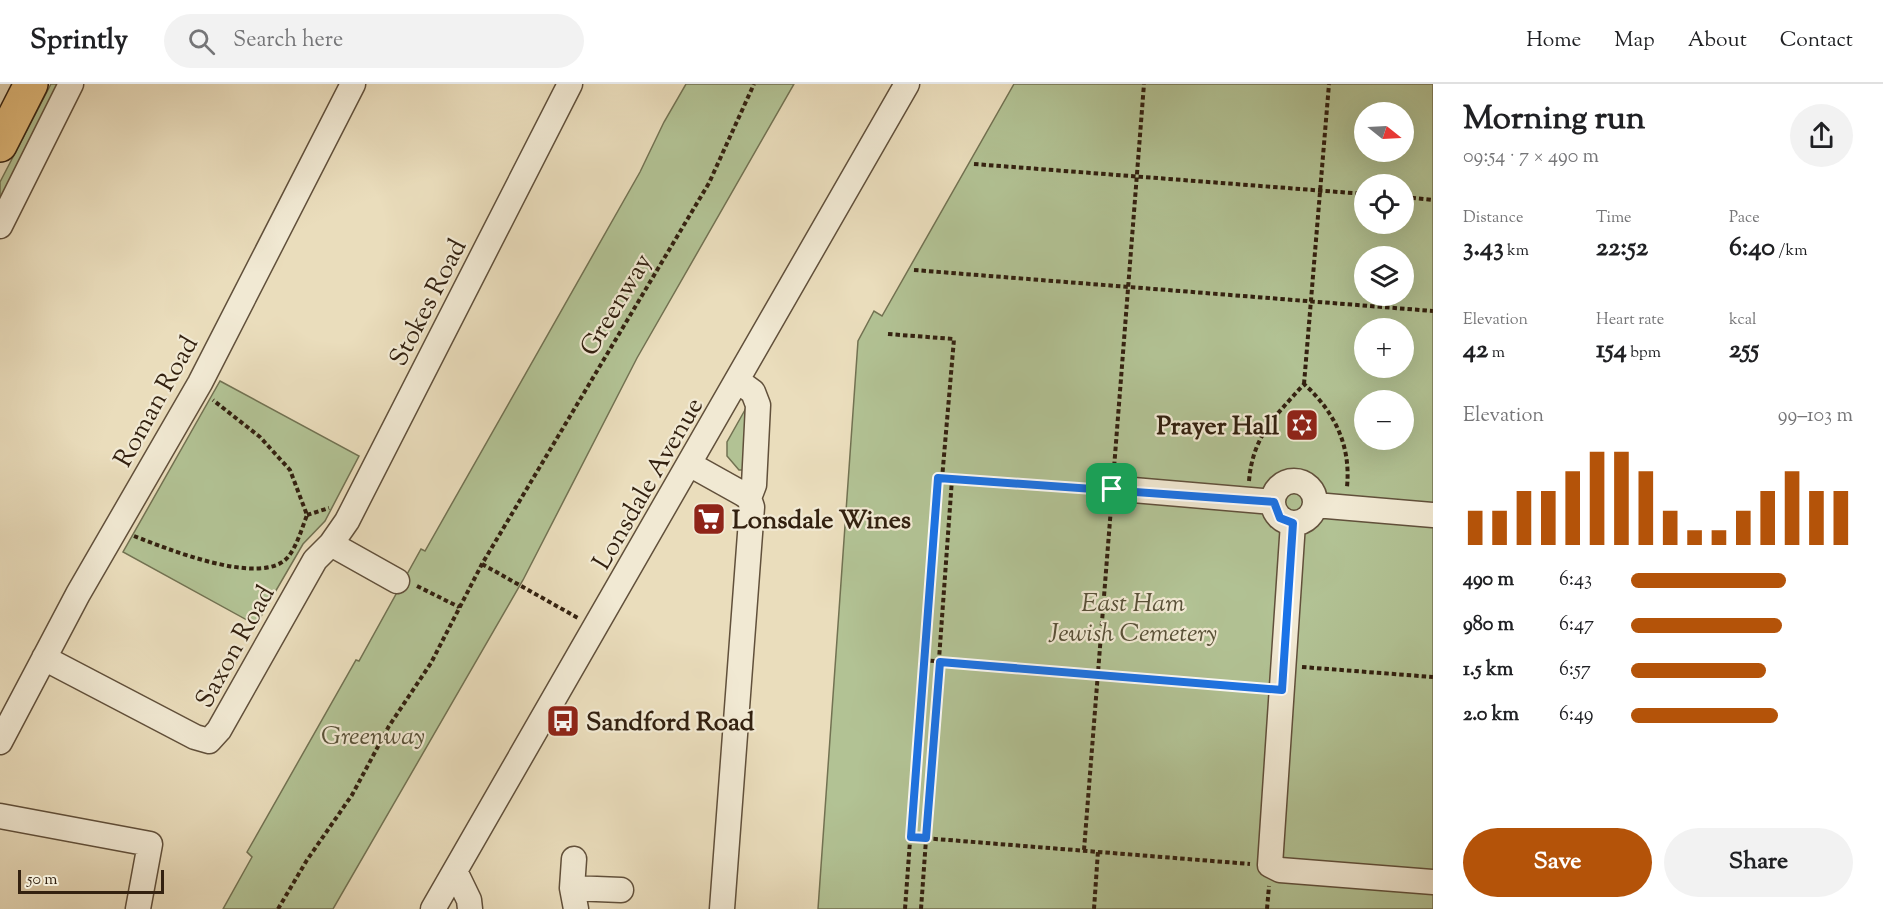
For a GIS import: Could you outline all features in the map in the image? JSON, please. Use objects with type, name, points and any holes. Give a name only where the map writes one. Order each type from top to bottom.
[{"type":"highway","points":[[0,145],[31,84]]},
{"type":"street","points":[[0,226],[71,84]]},
{"type":"street","name":"Roman Road","points":[[0,742],[44,658],[200,383],[352,84]]},
{"type":"street","name":"Stokes Road","points":[[331,544],[347,522],[570,84]]},
{"type":"street","name":"Lonsdale Avenue","points":[[433,909],[594,628],[691,465],[908,84]]},
{"type":"street","points":[[722,909],[752,507],[749,498],[754,485],[758,405],[753,392],[738,381]]},
{"type":"street","points":[[691,465],[749,498]]},
{"type":"street","points":[[1294,481],[1308,486],[1312,491],[1315,505],[1305,520],[1293,523],[1280,518],[1274,502],[1281,486],[1294,481]]},
{"type":"street","points":[[1122,490],[1274,502]]},
{"type":"street","points":[[1315,505],[1433,515]]},
{"type":"street","points":[[1293,523],[1270,865],[1280,870],[1433,882]]},
{"type":"street","points":[[331,544],[406,583]]},
{"type":"street","name":"Saxon Road","points":[[44,658],[195,737],[209,741],[219,730],[315,560],[331,544]]},
{"type":"street","points":[[0,816],[150,844],[138,909]]},
{"type":"street","points":[[574,859],[574,898],[621,890]]},
{"type":"street","points":[[455,871],[469,900],[470,909]]},
{"type":"path","name":"Greenway","points":[[278,909],[352,795],[389,726],[431,663],[482,564],[709,183],[754,84]]},
{"type":"path","points":[[1084,850],[1099,675],[1122,490],[1127,286],[1144,84]]},
{"type":"path","points":[[1248,500],[1251,458],[1261,433],[1304,384],[1329,84]]},
{"type":"path","points":[[974,164],[1354,194]]},
{"type":"path","points":[[1414,198],[1433,200]]},
{"type":"path","points":[[914,270],[1433,312]]},
{"type":"path","points":[[888,334],[954,339],[942,479]]},
{"type":"path","points":[[1304,384],[1320,398],[1346,444],[1348,473],[1345,508]]},
{"type":"path","points":[[214,395],[212,402],[260,437],[290,470],[307,515]]},
{"type":"path","points":[[906,909],[938,478],[1122,490]]},
{"type":"path","points":[[921,909],[952,479]]},
{"type":"path","points":[[129,533],[198,560],[232,567],[275,566],[288,557],[294,539],[307,515],[328,509],[335,500]]},
{"type":"path","points":[[482,564],[594,628]]},
{"type":"path","points":[[406,583],[459,607]]},
{"type":"path","points":[[923,660],[1282,690]]},
{"type":"path","points":[[1284,666],[1433,677]]},
{"type":"path","points":[[911,837],[1270,865]]},
{"type":"path","points":[[1094,909],[1098,851]]},
{"type":"green space","points":[[51,84],[58,84],[0,200],[0,182]]},
{"type":"green space","name":"Greenway","points":[[686,84],[794,84],[637,358],[523,580],[333,909],[223,909],[252,857],[247,852],[356,660],[359,661],[421,549],[425,551],[640,172],[664,122]]},
{"type":"green space","name":"East Ham Jewish Cemetery","points":[[1014,84],[1433,84],[1433,909],[818,909],[858,341],[874,311],[882,316]]},
{"type":"green space","points":[[220,381],[359,456],[325,521],[303,544],[256,625],[123,552]]},
{"type":"green space","points":[[750,401],[749,470],[739,470],[727,456],[727,442]]},
{"type":"place","name":"Prayer Hall","points":[[1302,425]]},
{"type":"place","name":"Lonsdale Wines","points":[[709,519]]},
{"type":"place","name":"Sandford Road","points":[[563,721]]},
{"type":"route","points":[[938,478],[1112,489],[1274,502],[1273,505],[1280,518],[1293,523],[1282,690],[940,662],[926,838],[911,837],[938,478]]}]
